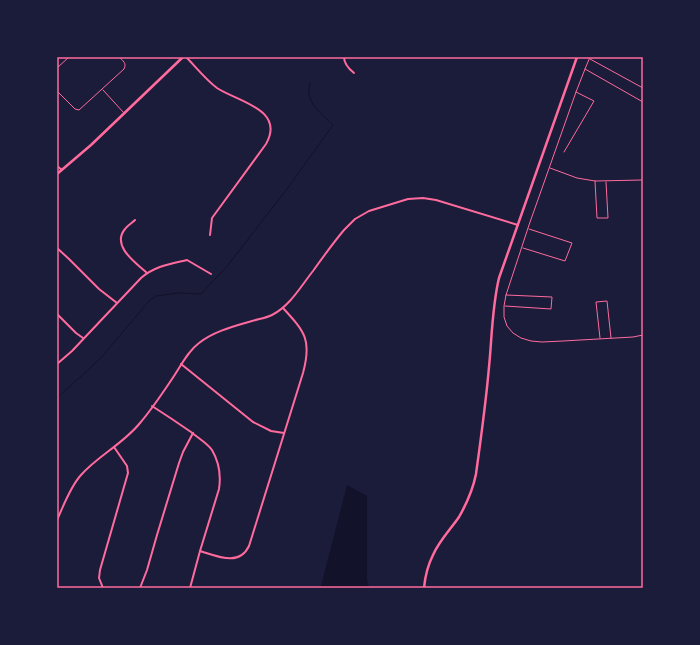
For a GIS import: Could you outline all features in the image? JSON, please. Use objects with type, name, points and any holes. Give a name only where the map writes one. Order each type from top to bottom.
[{"type":"street","points":[[57,174],[91,145],[185,57],[216,87],[227,94],[253,106],[263,113],[268,120],[270,132],[266,144],[212,218],[210,235]]},
{"type":"street","points":[[344,57],[347,67],[354,73]]},
{"type":"street","points":[[424,588],[426,572],[432,557],[440,542],[466,504],[474,484],[489,374],[495,294],[499,278],[577,57]]},
{"type":"street","points":[[57,166],[62,170]]},
{"type":"street","points":[[57,520],[73,486],[79,477],[133,431],[194,347],[206,338],[235,326],[266,318],[283,308],[299,290],[348,226],[360,216],[373,209],[408,199],[428,198],[518,225]]},
{"type":"street","points":[[135,220],[124,229],[121,235],[121,242],[123,250],[127,255],[147,273]]},
{"type":"street","points":[[57,248],[69,258],[99,289],[117,303]]},
{"type":"street","points":[[57,364],[72,351],[147,273],[160,266],[187,260],[211,274]]},
{"type":"street","points":[[200,551],[223,558],[233,559],[242,555],[248,550],[304,369],[307,349],[303,332],[283,308]]},
{"type":"street","points":[[57,314],[83,338]]},
{"type":"street","points":[[181,364],[253,422],[271,431],[284,433]]},
{"type":"street","points":[[152,406],[202,440],[211,450],[218,465],[220,476],[218,494],[190,588]]},
{"type":"street","points":[[140,588],[147,570],[179,463],[193,434]]},
{"type":"street","points":[[103,588],[99,578],[100,570],[128,473],[127,466],[114,447]]},
{"type":"lane","points":[[57,68],[69,57]]},
{"type":"lane","points":[[57,91],[75,110],[79,110],[124,69],[126,66],[125,63],[119,57]]},
{"type":"lane","points":[[643,88],[590,58],[584,69],[528,229],[506,295],[504,306],[504,317],[507,326],[513,333],[526,340],[542,342],[634,337],[643,335]]},
{"type":"lane","points":[[584,69],[643,102]]},
{"type":"lane","points":[[102,89],[124,113]]},
{"type":"lane","points":[[564,152],[594,101],[576,92]]},
{"type":"lane","points":[[550,168],[578,178],[595,181],[643,180]]},
{"type":"lane","points":[[595,181],[597,218],[608,218],[606,181]]},
{"type":"lane","points":[[522,247],[565,261],[572,243],[528,229]]},
{"type":"lane","points":[[504,306],[551,309],[552,297],[506,295]]},
{"type":"lane","points":[[600,339],[596,302],[606,301],[611,338]]},
{"type":"shaded area","points":[[347,485],[367,496],[367,580],[369,588],[323,588],[321,586]]},
{"type":"waterway","points":[[57,398],[100,359],[150,300],[156,296],[178,293],[201,294],[228,265],[287,189],[333,125],[311,101],[309,96],[310,83]]}]
